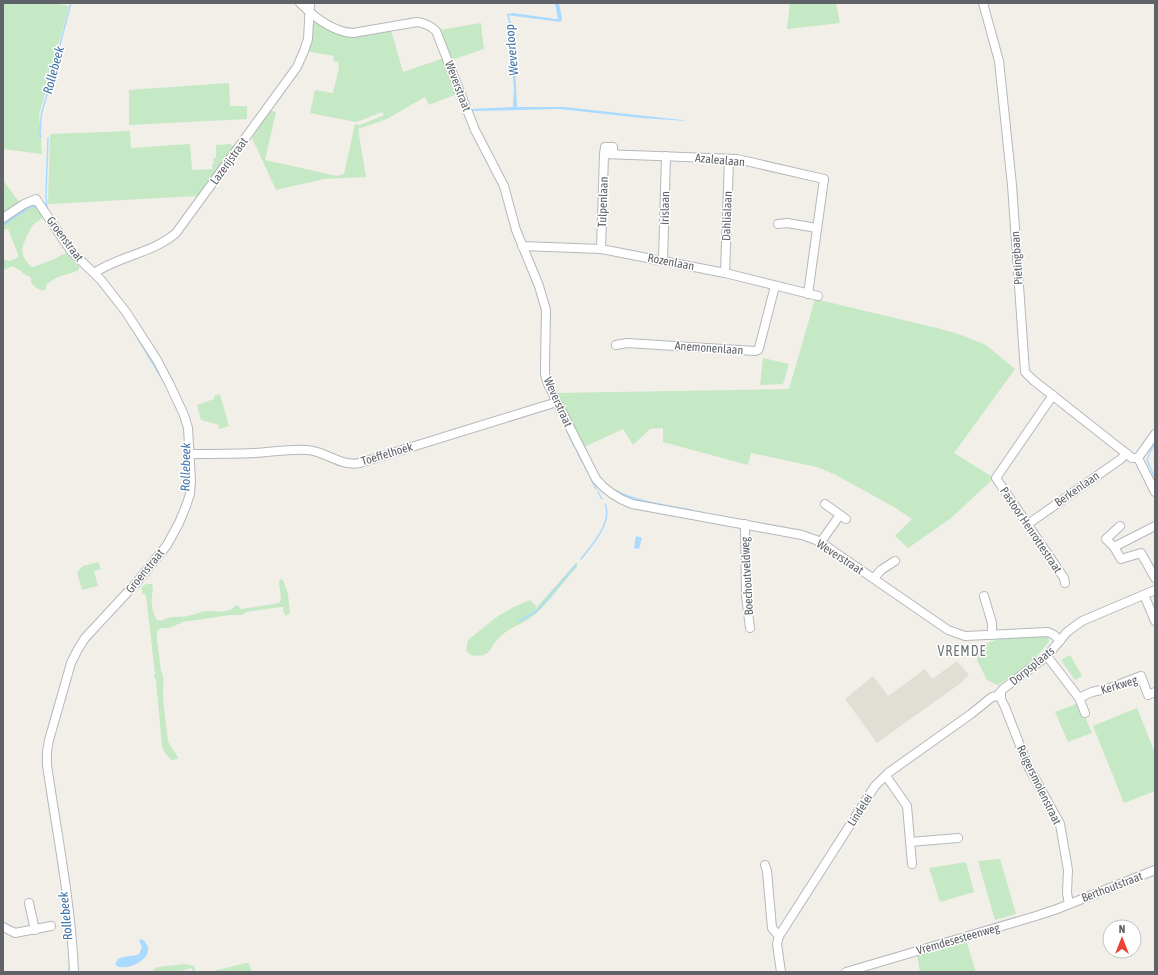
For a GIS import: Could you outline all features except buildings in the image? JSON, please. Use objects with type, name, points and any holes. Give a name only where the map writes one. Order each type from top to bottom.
[{"type":"street","name":"Weverstraat","points":[[300,3],[310,12],[345,33],[353,33],[417,22],[426,23],[432,27],[439,36],[475,130],[504,186],[516,230],[539,286],[546,310],[545,375],[548,384],[596,479],[602,487],[611,495],[632,504],[802,535],[820,543],[874,578],[948,630],[965,636]]},
{"type":"street","name":"Lazerijstraat","points":[[94,273],[114,262],[164,242],[176,233],[297,67],[308,39],[310,3]]},
{"type":"street","name":"Pietingbaan","points":[[984,3],[999,61],[1012,185],[1025,372],[1033,380],[1132,458],[1138,458]]},
{"type":"street","name":"Azalealaan","points":[[604,154],[605,147],[613,147],[613,154],[729,158],[824,180],[817,228]]},
{"type":"street","name":"Tulpenlaan","points":[[601,249],[604,154]]},
{"type":"street","name":"Irislaan","points":[[664,261],[666,156]]},
{"type":"street","name":"Dahlialaan","points":[[725,273],[729,158]]},
{"type":"street","name":"Groenstraat","points":[[3,218],[24,204],[36,199],[71,251],[101,280],[126,312],[170,384],[184,415],[188,428],[190,454],[190,494],[179,523],[166,544],[145,572],[85,638],[78,648],[71,663],[49,740],[47,765],[65,882],[74,972]]},
{"type":"street","points":[[778,224],[787,223],[817,228],[808,294]]},
{"type":"street","name":"Rozenlaan","points":[[522,246],[601,249],[725,273],[818,296]]},
{"type":"street","name":"Anemonenlaan","points":[[616,345],[627,343],[758,350],[775,286]]},
{"type":"street","name":"Pastoor Henrottestraat","points":[[1053,395],[996,478],[1064,578],[1065,583]]},
{"type":"street","name":"Toeffelhoek","points":[[190,454],[255,453],[308,450],[318,452],[341,462],[353,464],[556,402]]},
{"type":"street","points":[[1155,434],[1138,458],[1155,492]]},
{"type":"street","name":"Berkenlaan","points":[[1028,524],[1121,459],[1126,453]]},
{"type":"street","points":[[820,543],[843,517],[825,504]]},
{"type":"street","name":"Boechoutveldweg","points":[[745,524],[746,596],[750,628]]},
{"type":"street","points":[[1120,526],[1106,539],[1114,547],[1121,559],[1141,553],[1155,578]]},
{"type":"street","points":[[1114,547],[1155,526]]},
{"type":"street","points":[[874,578],[881,570],[895,561]]},
{"type":"street","points":[[1060,641],[1067,632],[1082,621],[1155,590]]},
{"type":"street","points":[[1144,594],[1155,621]]},
{"type":"street","points":[[984,596],[992,623],[992,635]]},
{"type":"street","name":"Dorpsplaats","points":[[965,636],[1048,632],[1060,641],[1048,656],[1001,692]]},
{"type":"street","points":[[1048,656],[1079,698],[1085,713]]},
{"type":"street","name":"Kerkweg","points":[[1079,698],[1092,692],[1110,688],[1141,676],[1152,693]]},
{"type":"street","name":"Lindelei","points":[[779,936],[875,786],[886,776],[992,697],[997,696],[1001,692]]},
{"type":"street","name":"Reigersmolenstraat","points":[[1001,692],[1001,699],[1028,766],[1060,824],[1068,870],[1067,893],[1069,904]]},
{"type":"street","points":[[886,776],[907,806],[912,864]]},
{"type":"street","points":[[910,842],[958,838]]},
{"type":"street","points":[[765,864],[767,871],[772,928],[779,936],[777,944],[781,972]]},
{"type":"street","name":"Berthoutstraat","points":[[1069,904],[1155,870]]},
{"type":"street","points":[[29,903],[34,930]]},
{"type":"street","name":"Vremdesesteenweg","points":[[846,972],[1036,916],[1069,904]]},
{"type":"street","points":[[3,927],[15,933],[51,926]]},
{"type":"shaded area","points":[[957,661],[969,675],[961,683],[877,743],[845,699],[873,676],[888,696],[925,669],[932,679]]},
{"type":"green space","points":[[3,3],[53,3],[69,6],[39,115],[42,154],[3,149]]},
{"type":"green space","points":[[790,3],[836,3],[840,23],[787,29]]},
{"type":"green space","points":[[317,20],[347,36],[391,30],[403,72],[444,58],[457,94],[429,105],[425,97],[387,119],[358,129],[366,177],[324,179],[276,190],[252,138],[270,110],[276,112],[265,160],[337,176],[344,174],[355,124],[360,125],[384,115],[382,112],[355,122],[310,113],[315,90],[333,93],[339,68],[338,62],[333,61],[334,56],[306,51],[311,23]]},
{"type":"green space","points":[[481,23],[484,49],[451,60],[440,30]]},
{"type":"green space","points":[[229,83],[230,106],[247,106],[247,119],[129,125],[129,90]]},
{"type":"green space","points":[[130,131],[131,148],[190,144],[192,170],[213,169],[213,158],[216,158],[216,145],[230,144],[234,147],[199,196],[48,204],[50,134]]},
{"type":"green space","points":[[3,180],[19,202],[3,215]]},
{"type":"green space","points":[[34,204],[43,214],[43,217],[30,229],[23,245],[22,253],[25,259],[32,267],[69,253],[79,265],[78,270],[58,277],[47,284],[45,290],[35,287],[31,282],[30,277],[13,266],[3,270],[3,258],[12,260],[18,257],[18,254],[8,229],[3,230],[3,220]]},
{"type":"green space","points":[[815,299],[961,335],[986,345],[1015,369],[954,453],[994,478],[950,519],[908,548],[895,536],[912,519],[894,507],[836,475],[817,467],[751,453],[748,465],[663,442],[663,428],[650,429],[633,445],[623,429],[584,447],[555,393],[789,389]]},
{"type":"green space","points":[[763,358],[789,364],[783,384],[760,385]]},
{"type":"green space","points":[[220,394],[229,426],[219,429],[219,425],[201,420],[197,405],[214,399],[214,396]]},
{"type":"green space","points":[[98,562],[101,569],[94,571],[98,586],[82,590],[77,572],[83,566]]},
{"type":"green space","points":[[576,563],[577,567],[545,605],[533,616],[505,633],[497,640],[487,653],[478,656],[470,655],[466,650],[468,640],[498,616],[514,607],[530,600],[536,608]]},
{"type":"green space","points":[[282,579],[288,594],[290,613],[286,616],[283,611],[283,607],[280,607],[246,612],[243,615],[230,615],[183,622],[169,628],[161,628],[157,631],[168,741],[178,759],[172,760],[166,754],[162,746],[146,596],[142,593],[142,587],[146,584],[152,584],[154,615],[157,620],[161,621],[205,611],[227,611],[237,605],[241,609],[279,603],[281,599],[279,582]]},
{"type":"green space","points":[[1046,636],[1049,642],[1028,666],[998,685],[987,680],[977,660],[980,646],[998,639]]},
{"type":"green space","points":[[1070,655],[1082,676],[1075,680],[1061,660]]},
{"type":"green space","points":[[1079,703],[1092,733],[1068,742],[1055,712]]},
{"type":"green space","points":[[1137,708],[1155,753],[1155,791],[1124,803],[1093,726]]},
{"type":"green space","points":[[1000,859],[1016,914],[995,920],[978,861]]},
{"type":"green space","points":[[966,862],[974,892],[940,902],[929,868]]},
{"type":"green space","points":[[966,940],[976,972],[920,972],[917,955]]},
{"type":"green space","points":[[249,963],[252,972],[210,972]]},
{"type":"green space","points":[[185,964],[194,966],[196,972],[193,972],[192,968],[181,972],[153,972],[154,969],[158,967]]},
{"type":"water","points":[[555,3],[559,3],[562,18],[561,22],[507,15],[513,13],[558,19]]},
{"type":"water","points":[[509,21],[511,23],[515,63],[512,63],[508,26]]},
{"type":"water","points":[[512,67],[515,67],[517,107],[564,107],[686,121],[560,109],[473,111],[469,109],[513,107],[514,89]]},
{"type":"water","points":[[31,204],[34,204],[41,211],[39,212],[33,207],[30,208],[3,226],[3,222]]},
{"type":"water","points":[[636,536],[642,538],[639,549],[634,548]]},
{"type":"water","points":[[142,939],[147,946],[148,952],[145,958],[132,966],[119,967],[115,964],[118,959],[139,954],[142,947],[139,940]]},
{"type":"waterway","name":"Rollebeek","points":[[41,137],[41,116],[71,3]]},
{"type":"waterway","name":"Weverloop","points":[[508,15],[510,23]]},
{"type":"waterway","name":"Rollebeek","points":[[47,209],[46,194],[48,138]]},
{"type":"waterway","name":"Rollebeek","points":[[101,287],[124,315]]},
{"type":"waterway","name":"Rollebeek","points":[[137,337],[161,377]]},
{"type":"waterway","name":"Weverloop","points":[[557,411],[562,420]]},
{"type":"waterway","name":"Weverloop","points":[[567,431],[574,446]]},
{"type":"waterway","points":[[1154,445],[1147,460],[1154,476]]},
{"type":"waterway","name":"Weverloop","points":[[577,451],[582,462]]},
{"type":"waterway","name":"Weverloop","points":[[585,467],[587,471]]},
{"type":"waterway","name":"Weverloop","points":[[590,477],[596,489]]},
{"type":"waterway","points":[[615,490],[622,494],[641,500],[691,510]]},
{"type":"waterway","name":"Weverloop","points":[[598,492],[602,499]]},
{"type":"waterway","name":"Weverloop","points":[[581,559],[596,540],[604,526],[607,511],[605,504]]},
{"type":"waterway","name":"Weverloop","points":[[519,621],[537,611],[576,565]]},
{"type":"waterway","name":"Rollebeek","points":[[48,729],[55,704]]},
{"type":"waterway","name":"Rollebeek","points":[[47,794],[50,810]]},
{"type":"waterway","name":"Rollebeek","points":[[69,972],[70,963]]},
{"type":"district","name":"VREMDE","points":[[962,651]]}]
